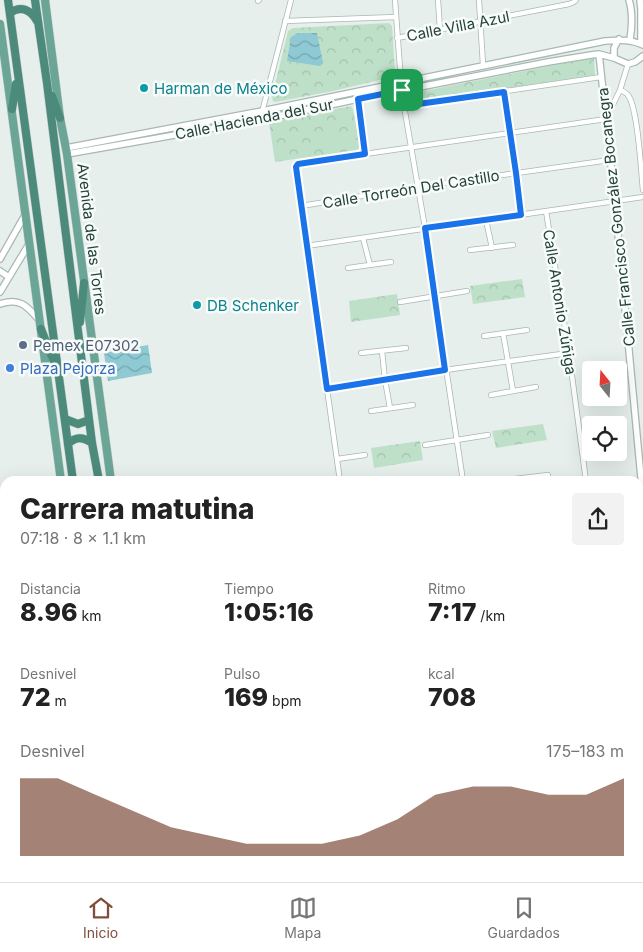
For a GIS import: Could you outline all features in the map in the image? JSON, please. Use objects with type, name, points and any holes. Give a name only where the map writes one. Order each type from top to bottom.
[{"type":"highway","points":[[8,0],[72,476]]},
{"type":"highway","name":"Avenida de las Torres","points":[[35,0],[92,443],[98,476]]},
{"type":"highway","points":[[10,13],[18,9],[27,10],[34,15],[38,23]]},
{"type":"highway","points":[[12,109],[17,75]]},
{"type":"highway","points":[[47,83],[60,118]]},
{"type":"highway","points":[[78,336],[84,283]]},
{"type":"highway","points":[[40,325],[59,373]]},
{"type":"highway","points":[[65,419],[78,424],[89,420]]},
{"type":"highway","points":[[68,444],[74,439],[82,438],[92,443]]},
{"type":"main road","name":"Avenida de las Torres","points":[[45,0],[110,476]]},
{"type":"main road","points":[[0,24],[60,476]]},
{"type":"street","points":[[260,120],[291,0]]},
{"type":"street","points":[[395,0],[404,106],[425,228],[462,476]]},
{"type":"street","points":[[438,0],[440,30]]},
{"type":"street","points":[[479,0],[483,65]]},
{"type":"street","name":"Calle Villa Azul","points":[[397,38],[569,4],[576,0]]},
{"type":"street","points":[[629,0],[632,22],[630,40]]},
{"type":"street","points":[[640,0],[642,45]]},
{"type":"street","points":[[285,20],[396,17]]},
{"type":"street","points":[[614,58],[614,48],[619,40]]},
{"type":"street","name":"Calle Hacienda del Sur","points":[[67,151],[602,42],[630,40],[642,45]]},
{"type":"street","name":"Calle Hacienda del Sur","points":[[67,151],[260,120],[402,90],[599,54],[628,64]]},
{"type":"street","name":"Calle Francisco González Bocanegra","points":[[599,54],[615,202],[639,476]]},
{"type":"street","points":[[339,476],[306,246],[296,170],[297,165],[606,118],[620,90],[628,64],[632,64],[643,56]]},
{"type":"street","points":[[404,106],[602,77]]},
{"type":"street","points":[[620,90],[627,94],[635,115],[643,190]]},
{"type":"street","points":[[504,92],[521,215]]},
{"type":"street","points":[[358,99],[365,154]]},
{"type":"street","name":"Calle Torreón Del Castillo","points":[[301,206],[417,187],[610,160]]},
{"type":"street","points":[[306,246],[643,197]]},
{"type":"street","name":"Calle Antonio Zúñiga","points":[[546,211],[585,476]]},
{"type":"street","points":[[0,259],[26,215]]},
{"type":"street","points":[[486,220],[492,248]]},
{"type":"street","points":[[363,238],[370,265]]},
{"type":"street","points":[[0,292],[29,244]]},
{"type":"street","points":[[470,250],[513,245]]},
{"type":"street","points":[[348,268],[392,262]]},
{"type":"street","points":[[0,272],[9,277]]},
{"type":"street","points":[[400,302],[468,291]]},
{"type":"street","points":[[0,304],[12,302],[24,304],[40,325]]},
{"type":"street","points":[[484,336],[527,330]]},
{"type":"street","points":[[503,333],[513,391]]},
{"type":"street","points":[[361,353],[406,348]]},
{"type":"street","points":[[382,351],[390,408]]},
{"type":"street","points":[[327,389],[568,353]]},
{"type":"street","points":[[491,395],[536,387]]},
{"type":"street","points":[[371,411],[413,405]]},
{"type":"street","points":[[425,445],[488,435]]},
{"type":"street","points":[[337,458],[365,455]]},
{"type":"street","points":[[540,476],[548,474]]},
{"type":"green space","points":[[389,23],[392,26],[395,73],[392,77],[333,91],[273,101],[272,97],[288,31],[293,28]]},
{"type":"green space","points":[[594,57],[595,75],[410,102],[409,94]]},
{"type":"green space","points":[[351,106],[360,147],[357,150],[275,162],[269,122]]},
{"type":"green space","points":[[354,130],[357,147],[327,152],[324,135]]},
{"type":"green space","points":[[522,279],[525,297],[473,304],[470,286]]},
{"type":"green space","points":[[397,294],[400,315],[351,322],[349,301]]},
{"type":"green space","points":[[388,298],[390,312],[363,315],[361,302]]},
{"type":"green space","points":[[543,424],[547,440],[496,448],[492,431]]},
{"type":"green space","points":[[420,441],[423,460],[374,468],[371,448]]},
{"type":"water","points":[[298,33],[317,33],[323,63],[320,66],[287,61],[291,37]]},
{"type":"water","points":[[148,345],[152,373],[108,381],[104,353]]},
{"type":"place","name":"Harman de México","points":[[144,88]]},
{"type":"place","name":"DB Schenker","points":[[197,305]]},
{"type":"place","name":"Pemex E07302","points":[[23,345]]},
{"type":"place","name":"Plaza Pejorza","points":[[10,368]]},
{"type":"route","points":[[402,90],[404,106],[504,92],[521,215],[425,228],[445,370],[327,389],[296,167],[298,164],[365,154],[358,99],[402,90]]}]
